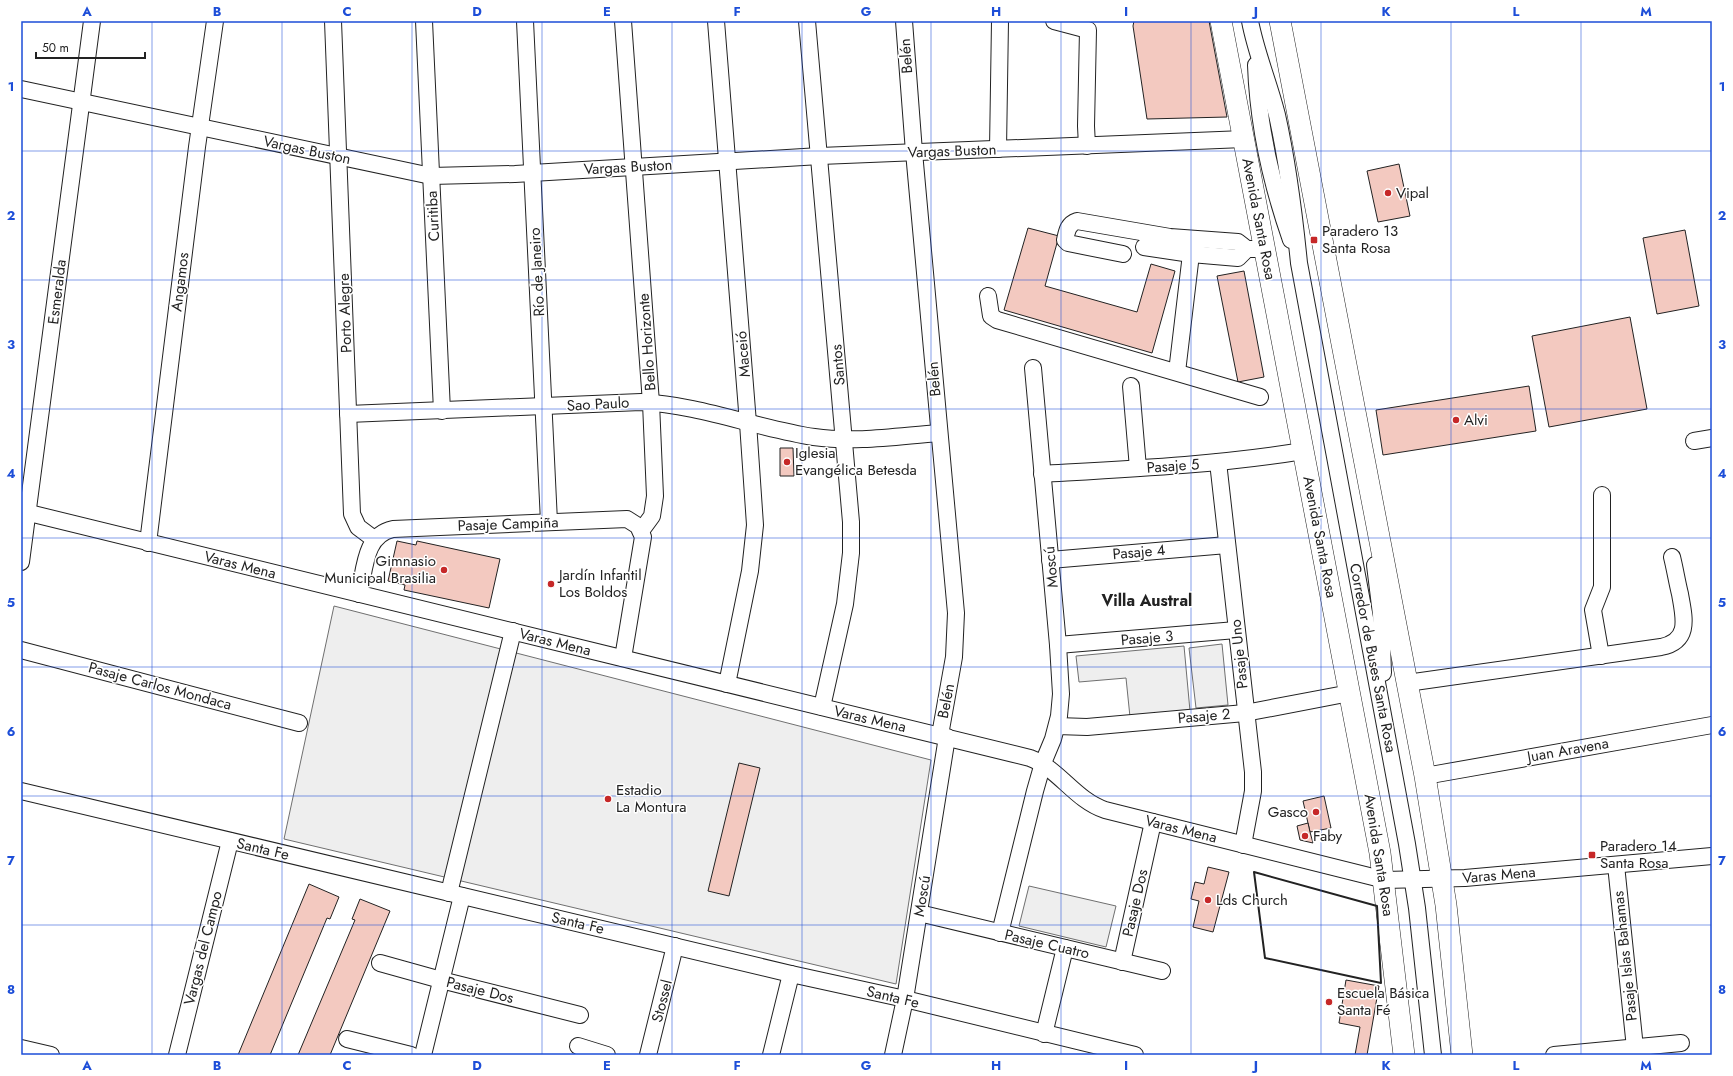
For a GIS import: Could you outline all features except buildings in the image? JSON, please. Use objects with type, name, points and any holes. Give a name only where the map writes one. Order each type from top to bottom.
[{"type":"main road","name":"Avenida Santa Rosa","points":[[1221,21],[1244,139],[1256,249],[1303,451],[1385,880],[1404,1055]]},
{"type":"main road","points":[[1280,21],[1372,507],[1425,776],[1443,880],[1462,1055]]},
{"type":"street","name":"Esmeralda","points":[[21,562],[25,512],[92,21]]},
{"type":"street","name":"Angamos","points":[[148,543],[200,127],[215,21]]},
{"type":"street","name":"Porto Alegre","points":[[333,21],[352,514],[358,527],[374,540]]},
{"type":"street","name":"Curitiba","points":[[424,21],[442,411]]},
{"type":"street","name":"Río de Janeiro","points":[[524,21],[548,522]]},
{"type":"street","name":"Bello Horizonte","points":[[623,21],[651,403],[655,496],[652,516],[641,531]]},
{"type":"street","name":"Maceió","points":[[716,21],[754,500],[753,550],[747,592],[727,684]]},
{"type":"street","name":"Santos","points":[[807,21],[851,522],[849,578],[845,604],[822,707]]},
{"type":"street","name":"Belén","points":[[904,21],[914,152],[956,613],[954,657],[943,736]]},
{"type":"street","points":[[998,149],[1000,21]]},
{"type":"street","points":[[1054,21],[1088,30],[1087,146]]},
{"type":"street","name":"Corredor de Buses Santa Rosa","points":[[1250,21],[1255,48],[1257,92],[1261,122],[1273,185],[1299,263],[1413,881],[1433,1055]]},
{"type":"street","name":"Vargas Buston","points":[[21,89],[431,176],[532,173],[820,156],[1244,139]]},
{"type":"street","points":[[1123,254],[1068,243],[1065,240],[1071,223],[1077,221],[1170,237],[1191,247]]},
{"type":"street","points":[[1144,247],[1191,247],[1238,242],[1256,249]]},
{"type":"street","points":[[1177,372],[1191,247]]},
{"type":"street","points":[[988,296],[990,316],[997,320],[1260,397]]},
{"type":"street","name":"Moscú","points":[[1033,368],[1058,645],[1061,694],[1057,726],[1049,751],[1043,763]]},
{"type":"street","points":[[1131,386],[1138,468]]},
{"type":"street","name":"Sao Paulo","points":[[348,414],[651,403],[694,409],[789,433],[845,440],[939,433]]},
{"type":"street","points":[[1694,441],[1712,438]]},
{"type":"street","name":"Pasaje 5","points":[[1042,474],[1218,462],[1267,457],[1303,451]]},
{"type":"street","name":"Pasaje Uno","points":[[1218,462],[1253,782],[1252,800],[1243,845]]},
{"type":"street","points":[[1601,656],[1593,610],[1602,588],[1602,495]]},
{"type":"street","points":[[1372,507],[1374,555],[1382,638],[1384,721]]},
{"type":"street","name":"Varas Mena","points":[[25,512],[1030,758],[1043,763],[1091,804],[1104,810],[1385,880],[1443,880],[1712,856]]},
{"type":"street","name":"Pasaje Campiña","points":[[374,540],[379,534],[393,529],[621,518],[633,522],[641,531]]},
{"type":"street","points":[[623,658],[642,544],[641,531]]},
{"type":"street","points":[[359,594],[367,556],[374,540]]},
{"type":"street","name":"Pasaje 4","points":[[1050,560],[1227,545]]},
{"type":"street","points":[[1407,683],[1667,646],[1676,641],[1681,635],[1684,616],[1672,557]]},
{"type":"street","name":"Pasaje 3","points":[[1058,645],[1236,630]]},
{"type":"street","points":[[423,1055],[441,980],[456,894],[513,631]]},
{"type":"street","name":"Pasaje Carlos Mondaca","points":[[21,650],[299,723]]},
{"type":"street","name":"Pasaje 2","points":[[1057,726],[1087,727],[1245,713],[1350,693]]},
{"type":"street","name":"Juan Aravena","points":[[1425,776],[1712,725]]},
{"type":"street","name":"Moscú","points":[[893,1055],[925,915],[943,736]]},
{"type":"street","points":[[1000,933],[1043,763]]},
{"type":"street","name":"Santa Fe","points":[[21,792],[791,974],[906,999],[1044,1034],[1101,1051],[1135,1055]]},
{"type":"street","name":"Pasaje Dos","points":[[1122,962],[1153,822]]},
{"type":"street","name":"Vargas del Campo","points":[[177,1055],[230,841]]},
{"type":"street","name":"Pasaje Islas Bahamas","points":[[1616,865],[1635,1048]]},
{"type":"street","name":"Pasaje Cuatro","points":[[925,915],[1162,971]]},
{"type":"street","name":"Stossel","points":[[648,1055],[675,946]]},
{"type":"street","points":[[1044,1034],[1065,948]]},
{"type":"street","name":"Pasaje Dos","points":[[380,963],[441,980],[580,1014]]},
{"type":"street","points":[[771,1055],[791,974]]},
{"type":"street","points":[[347,1039],[410,1055]]},
{"type":"street","points":[[1554,1055],[1681,1043]]},
{"type":"street","points":[[578,1046],[607,1055]]},
{"type":"street","points":[[21,1048],[51,1055]]},
{"type":"shaded area","name":"Estadio La Montura","points":[[334,606],[931,760],[896,984],[284,839]]},
{"type":"shaded area","points":[[1222,644],[1228,705],[1196,708],[1189,648]]},
{"type":"shaded area","points":[[1184,646],[1190,711],[1130,717],[1126,678],[1079,682],[1076,656]]},
{"type":"shaded area","points":[[1029,886],[1116,906],[1106,947],[1019,926]]},
{"type":"wall","points":[[1254,872],[1377,906],[1381,983],[1265,958],[1254,872]]},
{"type":"place","name":"Vipal","points":[[1388,193]]},
{"type":"place","name":"Paradero 13 Santa Rosa","points":[[1314,240]]},
{"type":"place","name":"Alvi","points":[[1456,420]]},
{"type":"place","name":"Iglesia Evangélica Betesda","points":[[787,462]]},
{"type":"place","name":"Gimnasio Municipal Brasilia","points":[[444,570]]},
{"type":"place","name":"Jardín Infantil Los Boldos","points":[[551,584]]},
{"type":"place","name":"Estadio La Montura","points":[[608,799]]},
{"type":"place","name":"Gasco","points":[[1316,812]]},
{"type":"place","name":"Faby","points":[[1305,836]]},
{"type":"place","name":"Paradero 14 Santa Rosa","points":[[1592,855]]},
{"type":"place","name":"Lds Church","points":[[1208,900]]},
{"type":"place","name":"Escuela Básica Santa Fé","points":[[1329,1002]]},
{"type":"district","name":"Villa Austral","points":[[1147,600]]}]
